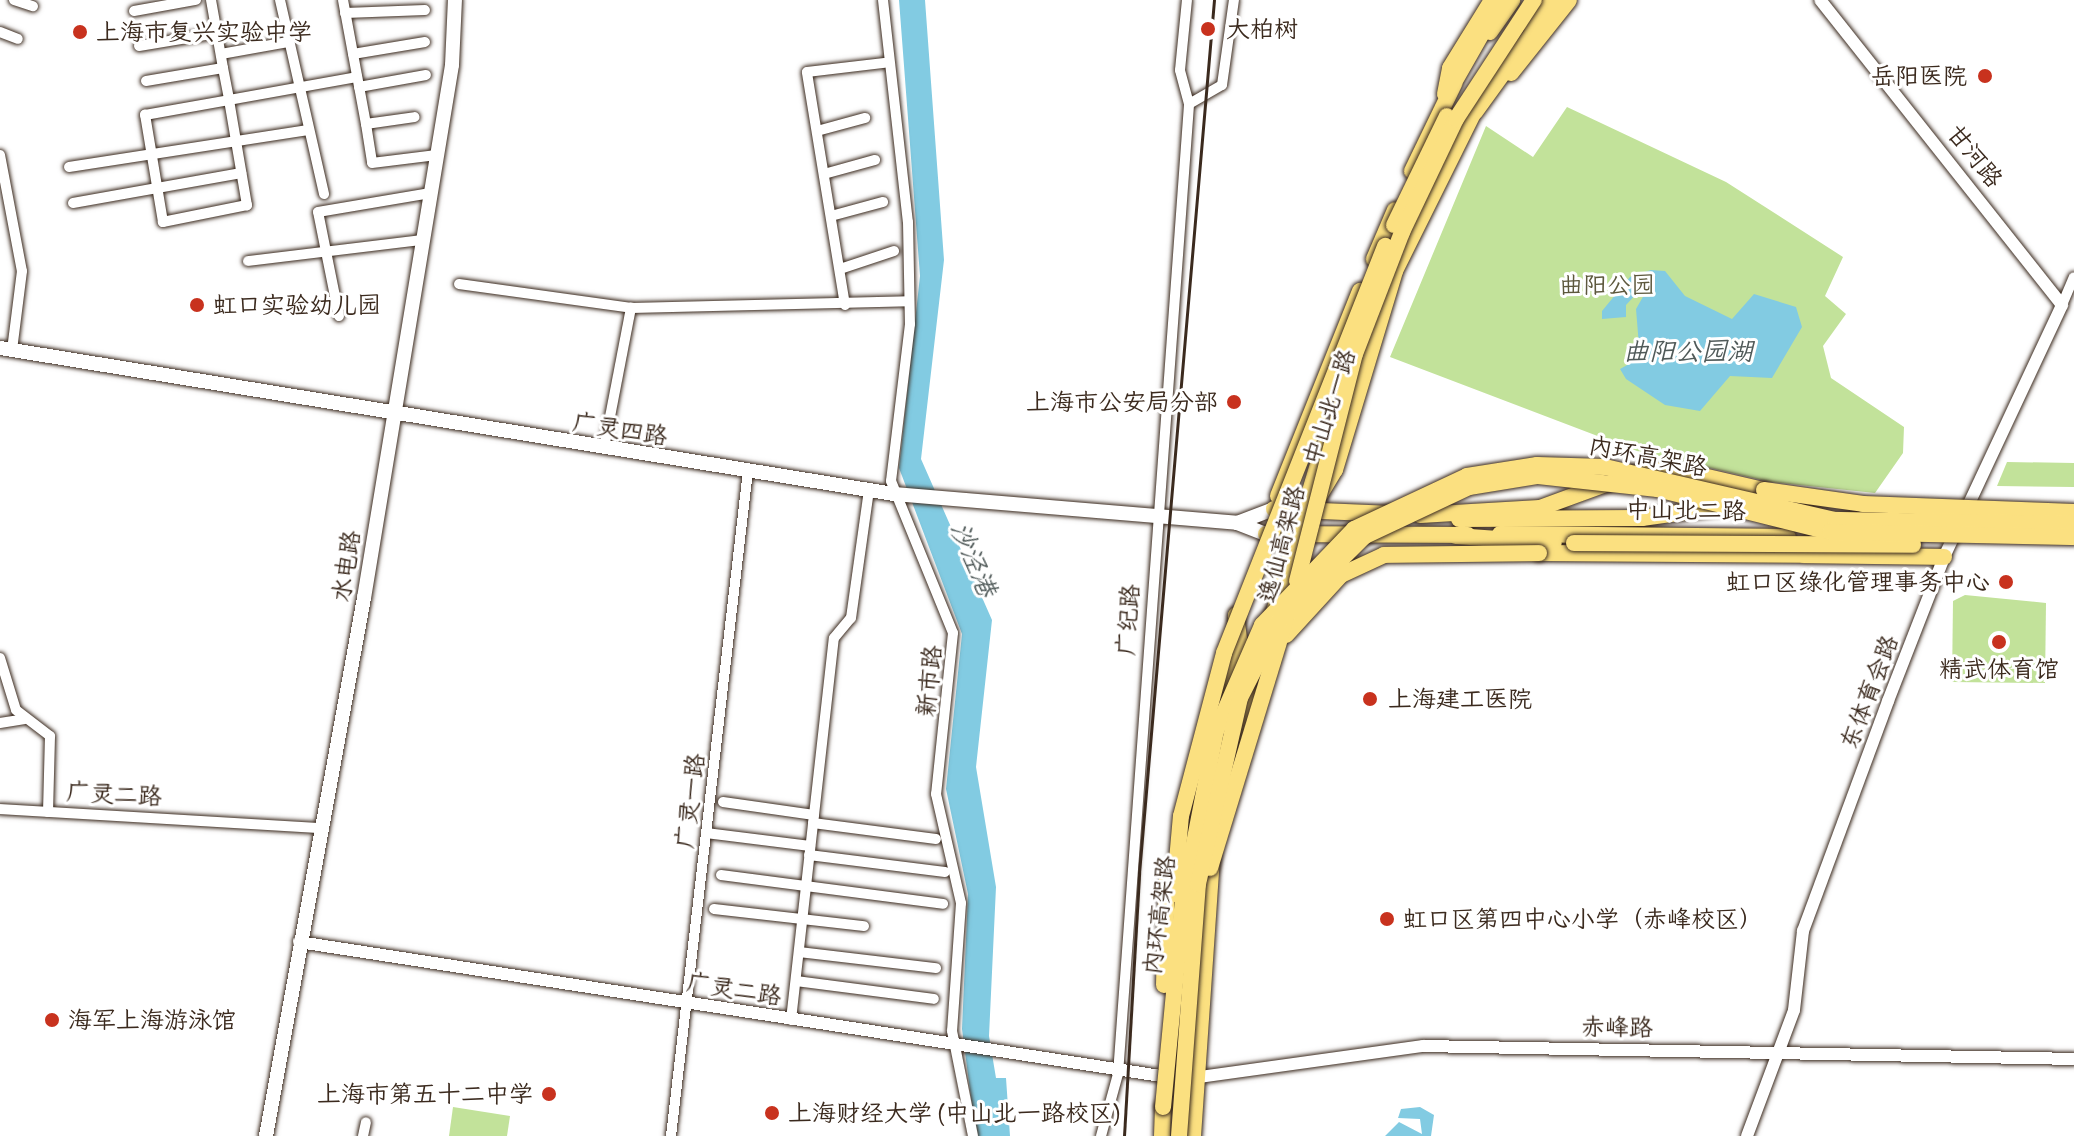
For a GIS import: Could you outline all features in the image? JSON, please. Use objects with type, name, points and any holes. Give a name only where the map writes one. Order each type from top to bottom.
[{"type":"main road","name":"水电路","points":[[266,1136],[437,155],[455,0]]},
{"type":"main road","points":[[1446,97],[1450,68],[1492,0]]},
{"type":"main road","points":[[1446,97],[1501,0]]},
{"type":"main road","name":"中山北一路","points":[[1193,1136],[1209,871],[1228,746],[1297,536],[1286,508],[1340,336],[1446,97],[1512,0]]},
{"type":"main road","name":"逸仙高架路","points":[[1167,1038],[1181,816],[1224,653],[1420,164],[1520,0]]},
{"type":"main road","name":"逸仙高架路","points":[[1185,1136],[1201,902],[1309,538],[1355,354],[1456,119],[1534,0]]},
{"type":"main road","name":"中山北一路","points":[[1286,508],[1335,470],[1395,271],[1475,112],[1544,0]]},
{"type":"main road","points":[[1475,112],[1556,0]]},
{"type":"main road","points":[[1475,112],[1569,0]]},
{"type":"main road","name":"中山北一路","points":[[1160,1136],[1172,886],[1187,793],[1240,645],[1236,608],[1266,534],[1286,508],[1301,473],[1340,336]]},
{"type":"main road","name":"广灵四路","points":[[6,349],[898,495],[1237,523],[1266,534]]},
{"type":"main road","name":"内环高架路","points":[[1160,1136],[1167,1038],[1200,798],[1234,679],[1294,585],[1354,529],[1397,504],[1467,476],[1570,465],[1657,477],[1835,520],[2073,534]]},
{"type":"main road","points":[[1420,515],[1540,508],[1656,469],[1764,490],[1863,504],[2074,513]]},
{"type":"main road","name":"内环高架路","points":[[1179,1136],[1196,899],[1228,746],[1255,660],[1307,587],[1365,536],[1469,487],[1538,476],[1587,478],[1830,532],[2073,534]]},
{"type":"main road","name":"中山北二路","points":[[1286,508],[1599,520],[1763,502],[1963,515],[2074,513]]},
{"type":"main road","name":"广灵四路","points":[[1237,523],[1286,508]]},
{"type":"main road","name":"中山北二路","points":[[1266,534],[1857,540],[1951,540],[2073,534]]},
{"type":"main road","points":[[1456,536],[1574,543],[1859,546],[2073,534]]},
{"type":"main road","points":[[1228,746],[1290,615],[1326,576],[1380,537]]},
{"type":"main road","points":[[1804,555],[1857,540]]},
{"type":"main road","points":[[1228,746],[1270,657],[1341,575],[1384,555],[1539,553],[1944,557]]},
{"type":"main road","points":[[1163,1107],[1177,782],[1236,608]]},
{"type":"street","points":[[14,0],[33,6]]},
{"type":"street","points":[[134,11],[196,0]]},
{"type":"street","points":[[211,0],[221,54],[223,68],[229,100],[236,141],[241,173],[247,205],[163,222],[145,115],[229,100],[298,88],[426,75]]},
{"type":"street","points":[[280,0],[324,194]]},
{"type":"street","points":[[343,0],[372,163],[437,155]]},
{"type":"street","name":"新市路","points":[[883,0],[884,63],[908,222],[909,301],[898,495],[953,633],[936,794],[961,903],[959,1047],[973,1136]]},
{"type":"street","name":"广纪路","points":[[1101,1136],[1118,1074],[1155,515],[1189,104],[1180,70],[1187,0]]},
{"type":"street","points":[[1189,104],[1222,85],[1234,0]]},
{"type":"street","name":"甘河路","points":[[1820,0],[2062,305]]},
{"type":"street","points":[[345,13],[425,10]]},
{"type":"street","points":[[0,32],[18,39]]},
{"type":"street","points":[[139,46],[217,33]]},
{"type":"street","points":[[221,54],[288,42]]},
{"type":"street","points":[[353,54],[425,42]]},
{"type":"street","points":[[845,305],[807,72],[884,63]]},
{"type":"street","points":[[146,81],[223,68]]},
{"type":"street","points":[[366,124],[415,117]]},
{"type":"street","points":[[817,131],[865,118]]},
{"type":"street","points":[[69,167],[308,130]]},
{"type":"street","points":[[0,155],[22,271],[6,349]]},
{"type":"street","points":[[824,174],[875,160]]},
{"type":"street","points":[[73,203],[241,173]]},
{"type":"street","points":[[339,316],[318,212],[430,193]]},
{"type":"street","points":[[831,216],[883,202]]},
{"type":"street","points":[[248,261],[325,247],[422,240]]},
{"type":"street","points":[[840,269],[894,251]]},
{"type":"street","name":"东体育会路","points":[[1747,1136],[1796,1001],[1803,931],[1944,557],[2074,277]]},
{"type":"street","points":[[459,284],[631,308],[909,301]]},
{"type":"street","points":[[604,448],[631,308]]},
{"type":"street","name":"广灵一路","points":[[671,1136],[748,471]]},
{"type":"street","points":[[791,1020],[834,638],[851,618],[869,490]]},
{"type":"street","points":[[0,658],[25,719],[50,736],[48,812]]},
{"type":"street","points":[[0,723],[25,719]]},
{"type":"street","points":[[723,802],[936,839]]},
{"type":"street","name":"广灵二路","points":[[0,809],[321,828]]},
{"type":"street","points":[[706,833],[945,872]]},
{"type":"street","points":[[721,875],[943,904]]},
{"type":"street","points":[[714,909],[864,926]]},
{"type":"street","name":"广灵二路","points":[[299,942],[1118,1074],[1162,1078]]},
{"type":"street","points":[[799,952],[936,968]]},
{"type":"street","points":[[796,981],[934,999]]},
{"type":"street","name":"赤峰路","points":[[1162,1078],[1197,1078],[1423,1046],[2074,1059]]},
{"type":"street","points":[[363,1136],[366,1122]]},
{"type":"green space","name":"曲阳公园","points":[[1567,107],[1726,182],[1843,257],[1825,296],[1846,314],[1823,346],[1831,378],[1904,427],[1903,453],[1875,493],[1770,482],[1637,451],[1390,357],[1486,126],[1533,157]]},
{"type":"green space","points":[[2007,462],[2074,463],[2074,487],[1997,486]]},
{"type":"green space","name":"精武体育馆","points":[[1965,595],[2046,603],[2045,683],[1952,682],[1953,601]]},
{"type":"green space","points":[[453,1107],[510,1116],[507,1136],[449,1136]]},
{"type":"water","points":[[899,0],[925,0],[944,260],[921,459],[992,620],[976,767],[996,887],[989,1036],[996,1078],[1006,1078],[1010,1136],[976,1136],[962,1029],[968,894],[946,789],[962,634],[899,468],[920,276]]},
{"type":"water","name":"曲阳公园湖","points":[[1651,270],[1665,271],[1685,296],[1732,319],[1754,294],[1796,307],[1802,327],[1772,378],[1730,376],[1700,411],[1665,405],[1626,379],[1620,369],[1640,358],[1636,309],[1644,295],[1639,291],[1626,305],[1626,317],[1602,319],[1602,311],[1630,277]]},
{"type":"water","points":[[1420,1107],[1434,1115],[1431,1136],[1385,1136],[1399,1122],[1422,1134],[1420,1119],[1398,1118],[1401,1109]]},
{"type":"railway","points":[[1124,1136],[1139,873],[1214,0]]},
{"type":"place","name":"大柏树","points":[[1208,29]]},
{"type":"place","name":"上海市复兴实验中学","points":[[80,32]]},
{"type":"place","name":"岳阳医院","points":[[1985,76]]},
{"type":"place","name":"虹口实验幼儿园","points":[[197,305]]},
{"type":"place","name":"上海市公安局分部","points":[[1234,402]]},
{"type":"place","name":"虹口区绿化管理事务中心","points":[[2006,582]]},
{"type":"place","name":"精武体育馆","points":[[1999,642]]},
{"type":"place","name":"上海建工医院","points":[[1370,699]]},
{"type":"place","name":"虹口区第四中心小学（赤峰校区）","points":[[1387,919]]},
{"type":"place","name":"海军上海游泳馆","points":[[52,1020]]},
{"type":"place","name":"上海市第五十二中学","points":[[549,1094]]},
{"type":"place","name":"上海财经大学 (中山北一路校区)","points":[[772,1113]]},
{"type":"water label","name":"沙泾港","points":[[974,559]]}]
